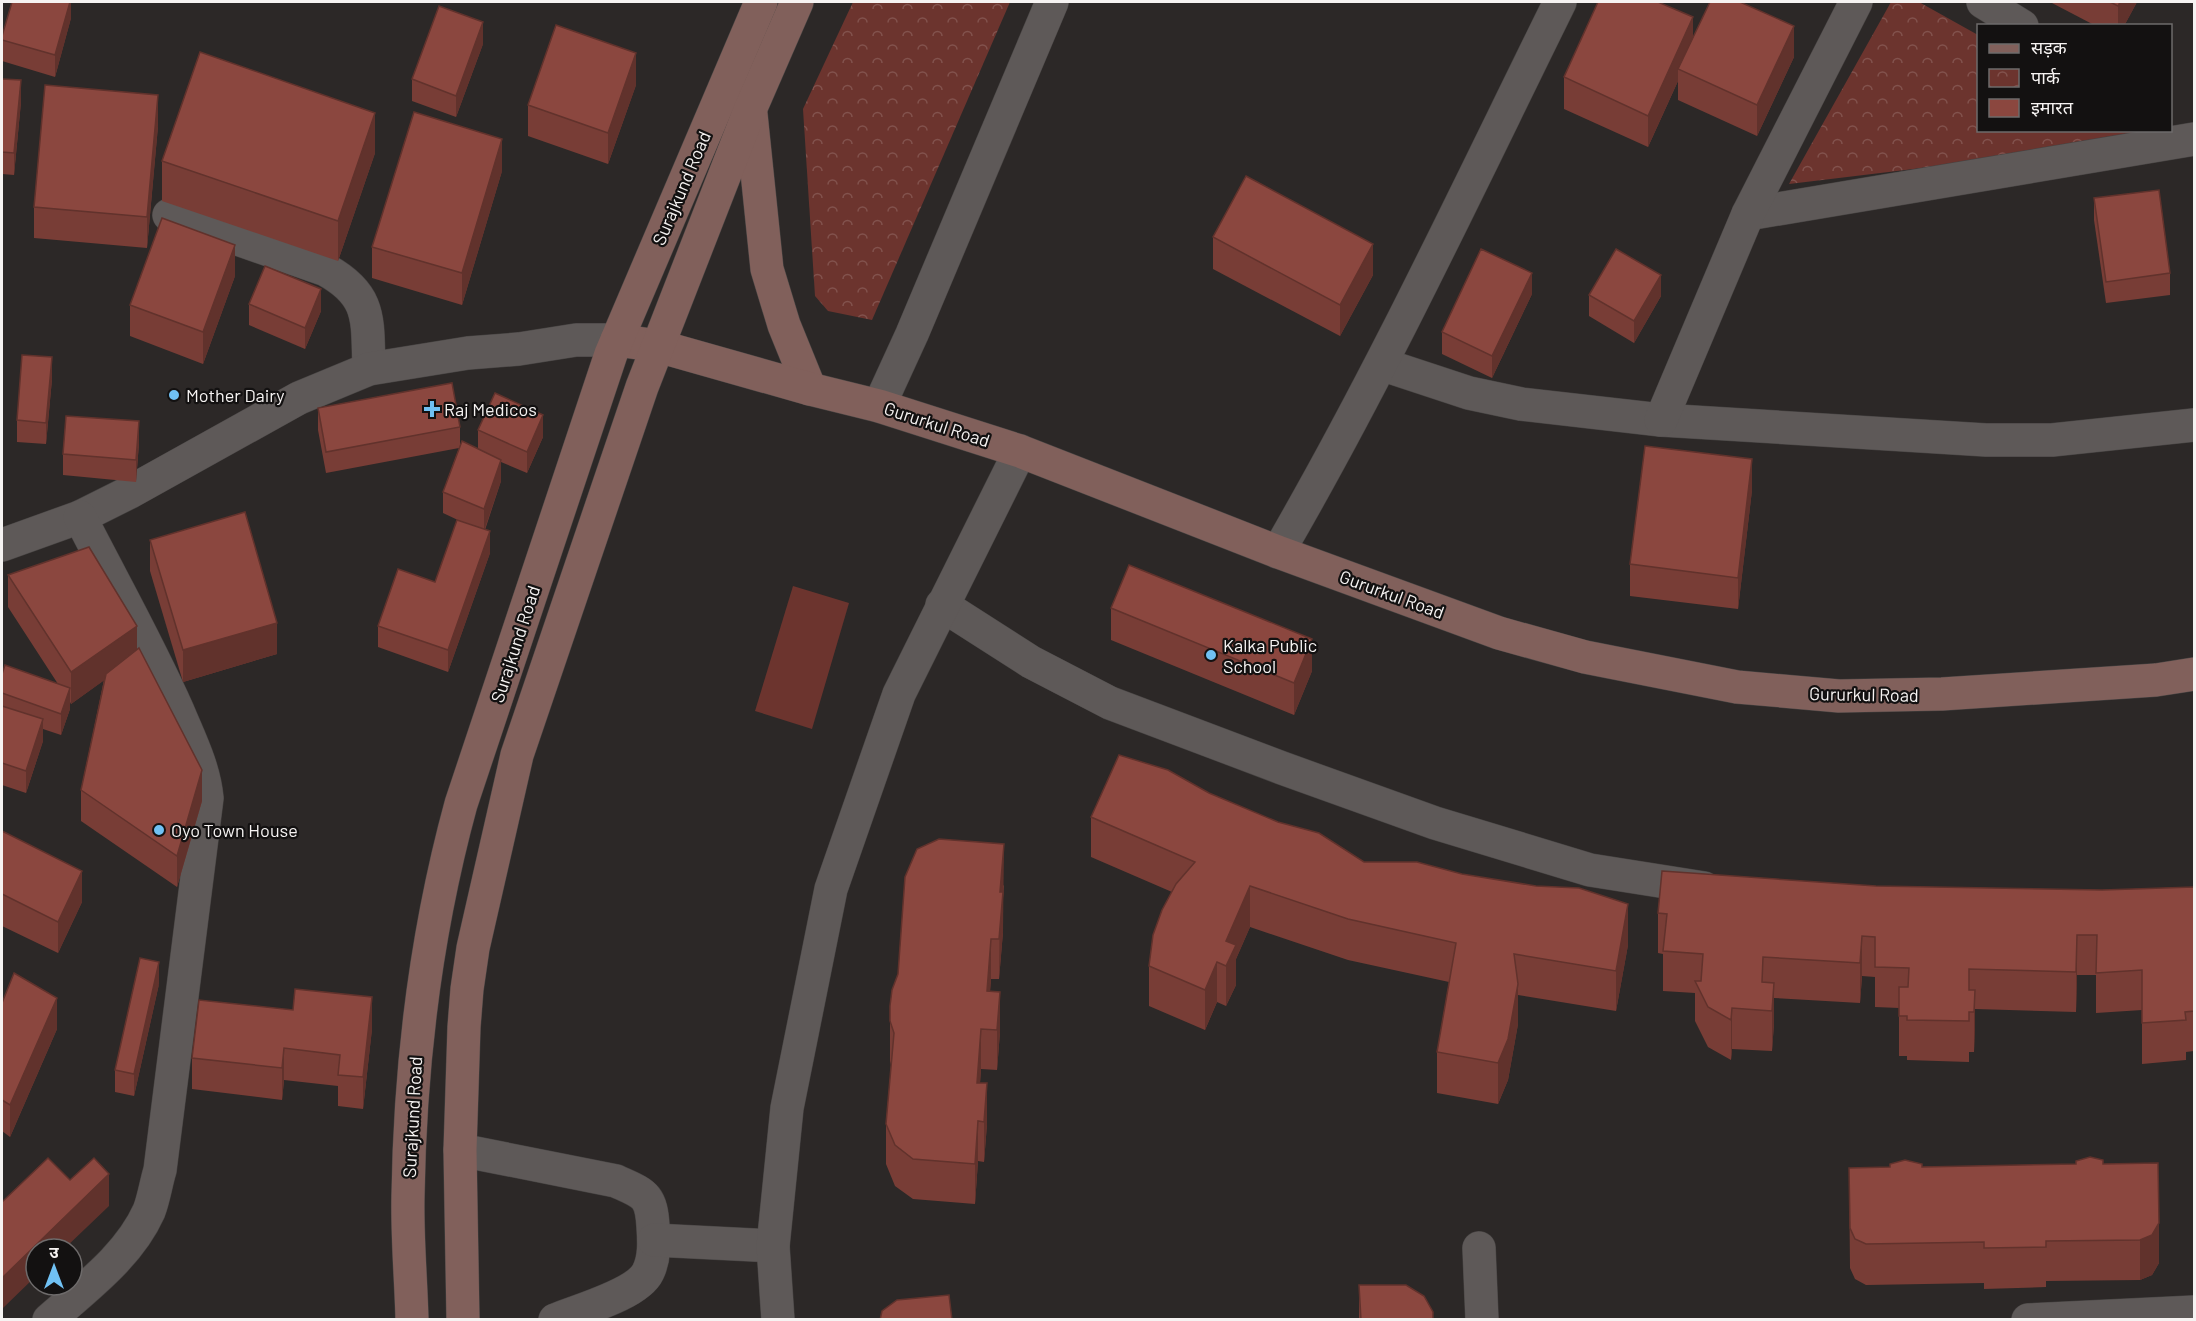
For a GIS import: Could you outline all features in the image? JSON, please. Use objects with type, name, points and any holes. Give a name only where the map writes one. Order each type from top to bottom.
[{"type":"main road","name":"Surajkund Road","points":[[412,1320],[408,1197],[416,1038],[445,862],[461,804],[600,383],[761,2]]},
{"type":"main road","name":"Surajkund Road","points":[[463,1320],[460,1150],[464,1027],[472,958],[517,755],[642,387],[750,110],[797,2]]},
{"type":"main road","points":[[750,110],[767,269],[784,325],[810,389]]},
{"type":"main road","name":"Gururkul Road","points":[[617,340],[658,346],[879,406],[1020,451],[1278,552],[1499,633],[1585,657],[1737,687],[1839,696],[1942,694],[2156,680],[2194,674]]},
{"type":"street","points":[[879,406],[912,334],[1052,2]]},
{"type":"street","points":[[1278,552],[1381,364],[1560,2]]},
{"type":"street","points":[[1661,420],[1748,214],[1856,2]]},
{"type":"street","points":[[1983,2],[2019,24]]},
{"type":"street","points":[[2172,118],[2194,132]]},
{"type":"street","points":[[1748,214],[2194,139]]},
{"type":"street","points":[[169,215],[326,270],[350,286],[363,305],[367,320],[369,369]]},
{"type":"street","points":[[2,547],[80,517],[130,492],[299,398],[369,369],[468,352],[519,349],[576,340],[617,340]]},
{"type":"street","points":[[1381,364],[1469,393],[1521,404],[1661,420],[1986,440],[2052,440],[2194,425]]},
{"type":"street","points":[[778,1320],[773,1246],[787,1108],[831,889],[899,694],[1020,451]]},
{"type":"street","points":[[49,1320],[110,1266],[136,1234],[149,1210],[160,1170],[207,798],[205,778],[200,762],[165,681],[80,517]]},
{"type":"street","points":[[942,605],[1030,662],[1110,703],[1304,776],[1435,823],[1590,870],[1734,892]]},
{"type":"street","points":[[460,1150],[616,1181],[638,1191],[652,1208],[653,1257],[648,1274],[637,1285],[625,1292],[555,1320]]},
{"type":"street","points":[[654,1240],[773,1246]]},
{"type":"street","points":[[1479,1248],[1482,1320]]},
{"type":"street","points":[[2028,1320],[2194,1312]]},
{"type":"green space","points":[[853,2],[1010,2],[872,320],[828,311],[815,296],[803,109]]},
{"type":"green space","points":[[1891,2],[1919,2],[1977,34],[1977,132],[2150,132],[2162,139],[1789,184]]},
{"type":"green space","points":[[793,586],[849,603],[812,729],[755,711]]},
{"type":"building","points":[[12,2],[70,2],[55,55],[2,40]]},
{"type":"building","points":[[1598,2],[1658,2],[1693,17],[1648,116],[1564,77]]},
{"type":"building","points":[[1710,2],[1740,2],[1794,26],[1757,105],[1678,69]]},
{"type":"building","points":[[439,6],[483,22],[456,96],[412,79]]},
{"type":"building","points":[[556,25],[636,53],[608,133],[528,105]]},
{"type":"building","points":[[200,52],[375,113],[338,221],[162,161]]},
{"type":"building","points":[[2,79],[21,80],[14,153],[2,152]]},
{"type":"building","points":[[45,85],[158,95],[147,217],[34,207]]},
{"type":"building","points":[[414,112],[502,139],[462,273],[372,247]]},
{"type":"building","points":[[1246,176],[1373,244],[1340,305],[1213,237]]},
{"type":"building","points":[[2159,190],[2170,273],[2106,282],[2094,198]]},
{"type":"building","points":[[162,218],[235,245],[203,332],[130,305]]},
{"type":"building","points":[[1481,249],[1532,273],[1492,356],[1442,332]]},
{"type":"building","points":[[1616,249],[1661,275],[1634,321],[1589,295]]},
{"type":"building","points":[[265,266],[321,289],[305,328],[249,304]]},
{"type":"building","points":[[22,355],[52,357],[46,423],[17,420]]},
{"type":"building","points":[[452,383],[460,427],[326,452],[318,408]]},
{"type":"building","points":[[495,393],[543,415],[527,452],[478,430]]},
{"type":"building","points":[[66,416],[139,421],[136,460],[63,454]]},
{"type":"building","points":[[462,441],[501,460],[484,509],[443,492]]},
{"type":"building","points":[[1645,446],[1752,459],[1738,578],[1630,564]]},
{"type":"building","points":[[245,512],[277,623],[183,650],[150,540]]},
{"type":"building","points":[[457,520],[490,531],[448,650],[378,626],[398,569],[435,582]]},
{"type":"building","points":[[89,547],[137,626],[71,672],[8,575]]},
{"type":"building","points":[[1129,565],[1312,639],[1294,683],[1111,608]]},
{"type":"building","points":[[139,648],[202,770],[177,856],[81,790],[106,674]]},
{"type":"building","points":[[5,665],[70,688],[61,714],[2,693],[2,674]]},
{"type":"building","points":[[2,706],[43,719],[26,771],[2,763]]},
{"type":"building","points":[[1119,755],[1168,770],[1209,793],[1278,822],[1319,833],[1364,862],[1417,862],[1462,874],[1536,886],[1579,888],[1628,904],[1616,971],[1514,954],[1518,984],[1508,1039],[1498,1063],[1437,1052],[1456,943],[1348,919],[1250,886],[1226,941],[1236,945],[1226,966],[1217,962],[1205,990],[1149,966],[1153,935],[1162,910],[1176,884],[1195,862],[1091,817]]},
{"type":"building","points":[[2,831],[82,871],[58,922],[2,894]]},
{"type":"building","points":[[939,839],[1004,844],[999,939],[991,939],[987,991],[1000,992],[997,1030],[981,1029],[977,1083],[987,1083],[984,1122],[978,1121],[975,1164],[913,1159],[895,1145],[886,1124],[894,1033],[890,1021],[890,1006],[892,990],[898,974],[905,877],[917,849]]},
{"type":"building","points":[[1662,871],[1876,886],[2102,890],[2194,887],[2194,1011],[2185,1012],[2186,1020],[2142,1023],[2142,970],[2096,973],[2097,935],[2077,935],[2076,972],[1969,969],[1969,990],[1975,990],[1974,1012],[1969,1012],[1969,1021],[1907,1020],[1907,1016],[1899,1016],[1899,987],[1908,987],[1909,968],[1875,967],[1875,937],[1862,936],[1860,963],[1763,957],[1762,982],[1774,983],[1772,1011],[1732,1008],[1731,1020],[1708,1007],[1695,981],[1701,981],[1703,954],[1663,951],[1667,914],[1658,913]]},
{"type":"building","points":[[140,958],[159,962],[134,1074],[115,1070]]},
{"type":"building","points":[[14,973],[57,998],[10,1105],[2,1100],[2,1003]]},
{"type":"building","points":[[295,989],[372,997],[363,1077],[338,1075],[340,1055],[284,1048],[282,1068],[192,1058],[199,1000],[293,1010]]},
{"type":"building","points":[[2090,1157],[2103,1160],[2103,1164],[2158,1163],[2159,1223],[2152,1235],[2140,1240],[2046,1241],[2046,1247],[1984,1248],[1984,1242],[1866,1244],[1855,1239],[1850,1228],[1849,1168],[1890,1167],[1890,1164],[1905,1160],[1922,1164],[1922,1167],[2076,1164],[2076,1161]]},
{"type":"building","points":[[48,1158],[70,1180],[94,1158],[109,1174],[44,1237],[24,1237],[24,1257],[2,1278],[2,1202]]},
{"type":"building","points":[[1359,1285],[1406,1285],[1424,1296],[1433,1312],[1433,1320],[1361,1320]]},
{"type":"building","points":[[949,1295],[952,1320],[880,1320],[882,1311],[897,1300]]},
{"type":"place","name":"Mother Dairy","points":[[174,395]]},
{"type":"place","name":"Raj Medicos","points":[[432,409]]},
{"type":"place","name":"Kalka Public School","points":[[1211,655]]},
{"type":"place","name":"Oyo Town House","points":[[159,830]]}]
